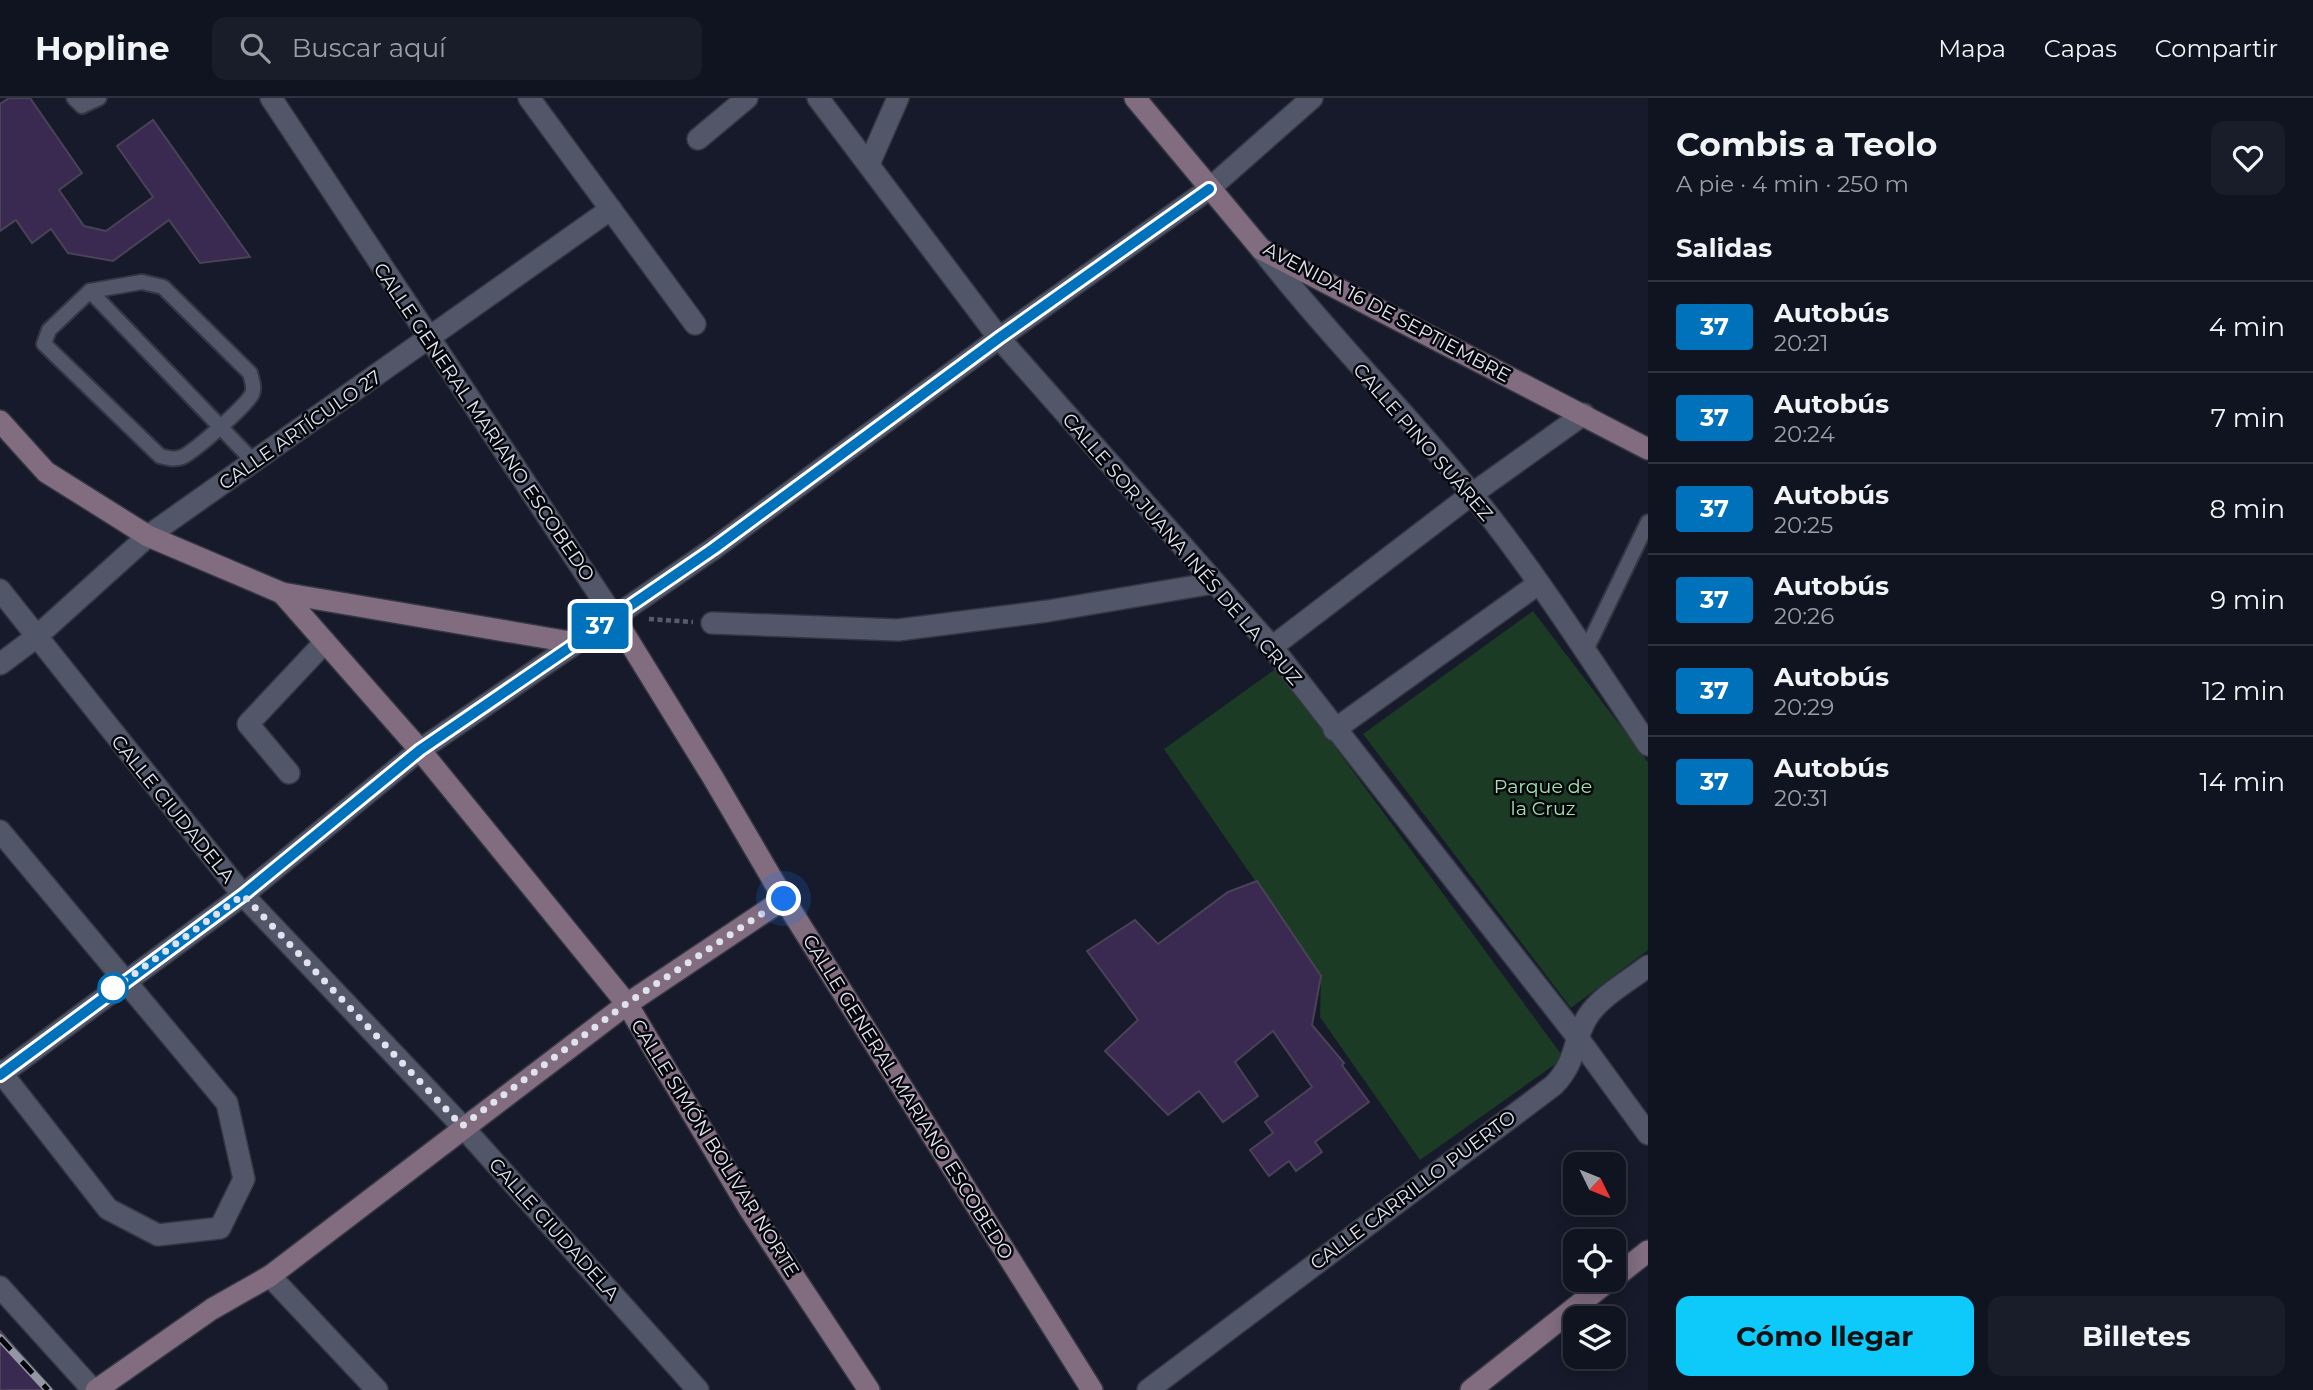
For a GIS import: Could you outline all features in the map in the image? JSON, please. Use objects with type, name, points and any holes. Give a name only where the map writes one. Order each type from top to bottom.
[{"type":"main road","name":"AVENIDA 16 DE SEPTIEMBRE","points":[[1135,98],[1261,249],[1648,449]]},
{"type":"main road","points":[[0,421],[46,472],[148,536],[282,593],[576,643],[614,617]]},
{"type":"main road","name":"CALLE SIMÓN BOLÍVAR NORTE","points":[[282,593],[420,750],[626,1004],[750,1210],[869,1390]]},
{"type":"main road","name":"CALLE GENERAL MARIANO ESCOBEDO","points":[[614,617],[784,899],[1093,1390]]},
{"type":"main road","points":[[94,1390],[212,1309],[270,1276],[462,1126],[626,1004],[784,899]]},
{"type":"main road","points":[[1626,1268],[1648,1251]]},
{"type":"main road","points":[[1471,1390],[1594,1292]]},
{"type":"street","points":[[530,98],[695,324]]},
{"type":"street","points":[[698,139],[747,98]]},
{"type":"street","name":"CALLE SOR JUANA INÉS DE LA CRUZ","points":[[818,98],[999,338],[1272,647],[1334,730],[1578,1038],[1648,1134]]},
{"type":"street","points":[[869,164],[898,98]]},
{"type":"street","points":[[614,617],[713,549],[999,338],[1209,189],[1312,98]]},
{"type":"street","name":"CALLE GENERAL MARIANO ESCOBEDO","points":[[273,99],[428,340],[614,617]]},
{"type":"street","name":"CALLE ARTÍCULO 27","points":[[0,664],[35,638],[148,536],[611,209]]},
{"type":"street","name":"CALLE PINO SUÁREZ","points":[[1261,249],[1312,314],[1472,494],[1585,652],[1641,718],[1648,746]]},
{"type":"street","points":[[1272,647],[1472,494],[1584,414]]},
{"type":"street","points":[[712,623],[898,630],[1048,611],[1214,583]]},
{"type":"street","points":[[1334,730],[1538,584]]},
{"type":"street","name":"CALLE CIUDADELA","points":[[0,590],[35,638],[243,895],[462,1126],[698,1390]]},
{"type":"street","points":[[289,773],[248,724],[325,642]]},
{"type":"street","points":[[0,831],[124,980],[227,1103],[244,1179],[220,1228],[158,1235],[108,1209],[1,1073],[124,980],[243,895],[420,750],[576,643]]},
{"type":"street","name":"CALLE CARRILLO PUERTO","points":[[1148,1390],[1554,1085],[1572,1063],[1578,1038],[1593,1009],[1648,966]]},
{"type":"street","points":[[270,1276],[377,1390]]},
{"type":"street","points":[[0,1287],[94,1390]]},
{"type":"lane","points":[[74,98],[82,106],[99,98]]},
{"type":"lane","points":[[142,282],[163,287],[250,373],[254,387],[251,398],[220,426],[185,456],[173,460],[160,456],[50,351],[44,344],[49,330],[90,291],[142,282]]},
{"type":"lane","points":[[90,291],[254,462]]},
{"type":"lane","points":[[1585,652],[1648,522]]},
{"type":"path","points":[[614,617],[712,623]]},
{"type":"green space","name":"Parque de la Cruz","points":[[1533,611],[1648,762],[1648,950],[1571,1008],[1363,734]]},
{"type":"green space","points":[[1277,668],[1564,1058],[1420,1160],[1320,1017],[1321,976],[1164,749]]},
{"type":"building","points":[[9,98],[30,98],[82,173],[59,190],[84,226],[106,231],[153,197],[117,146],[153,120],[250,257],[200,263],[169,220],[113,261],[68,253],[51,229],[32,243],[16,220],[0,231],[0,104]]},
{"type":"building","points":[[1257,881],[1321,976],[1312,1025],[1344,1063],[1342,1065],[1369,1102],[1315,1142],[1322,1152],[1296,1171],[1289,1161],[1269,1176],[1250,1150],[1273,1133],[1265,1122],[1312,1087],[1273,1031],[1235,1062],[1258,1096],[1223,1122],[1199,1091],[1168,1115],[1105,1051],[1138,1020],[1087,951],[1135,920],[1158,944],[1228,892]]},
{"type":"building","points":[[0,1331],[53,1390],[0,1390]]},
{"type":"railway","points":[[0,1338],[48,1390]]},
{"type":"bus line","name":"37","points":[[0,1075],[124,980],[243,895],[420,750],[713,549],[999,338],[1209,189]]},
{"type":"route","points":[[113,988],[104,996],[243,895],[462,1126],[626,1004],[784,899]]}]
